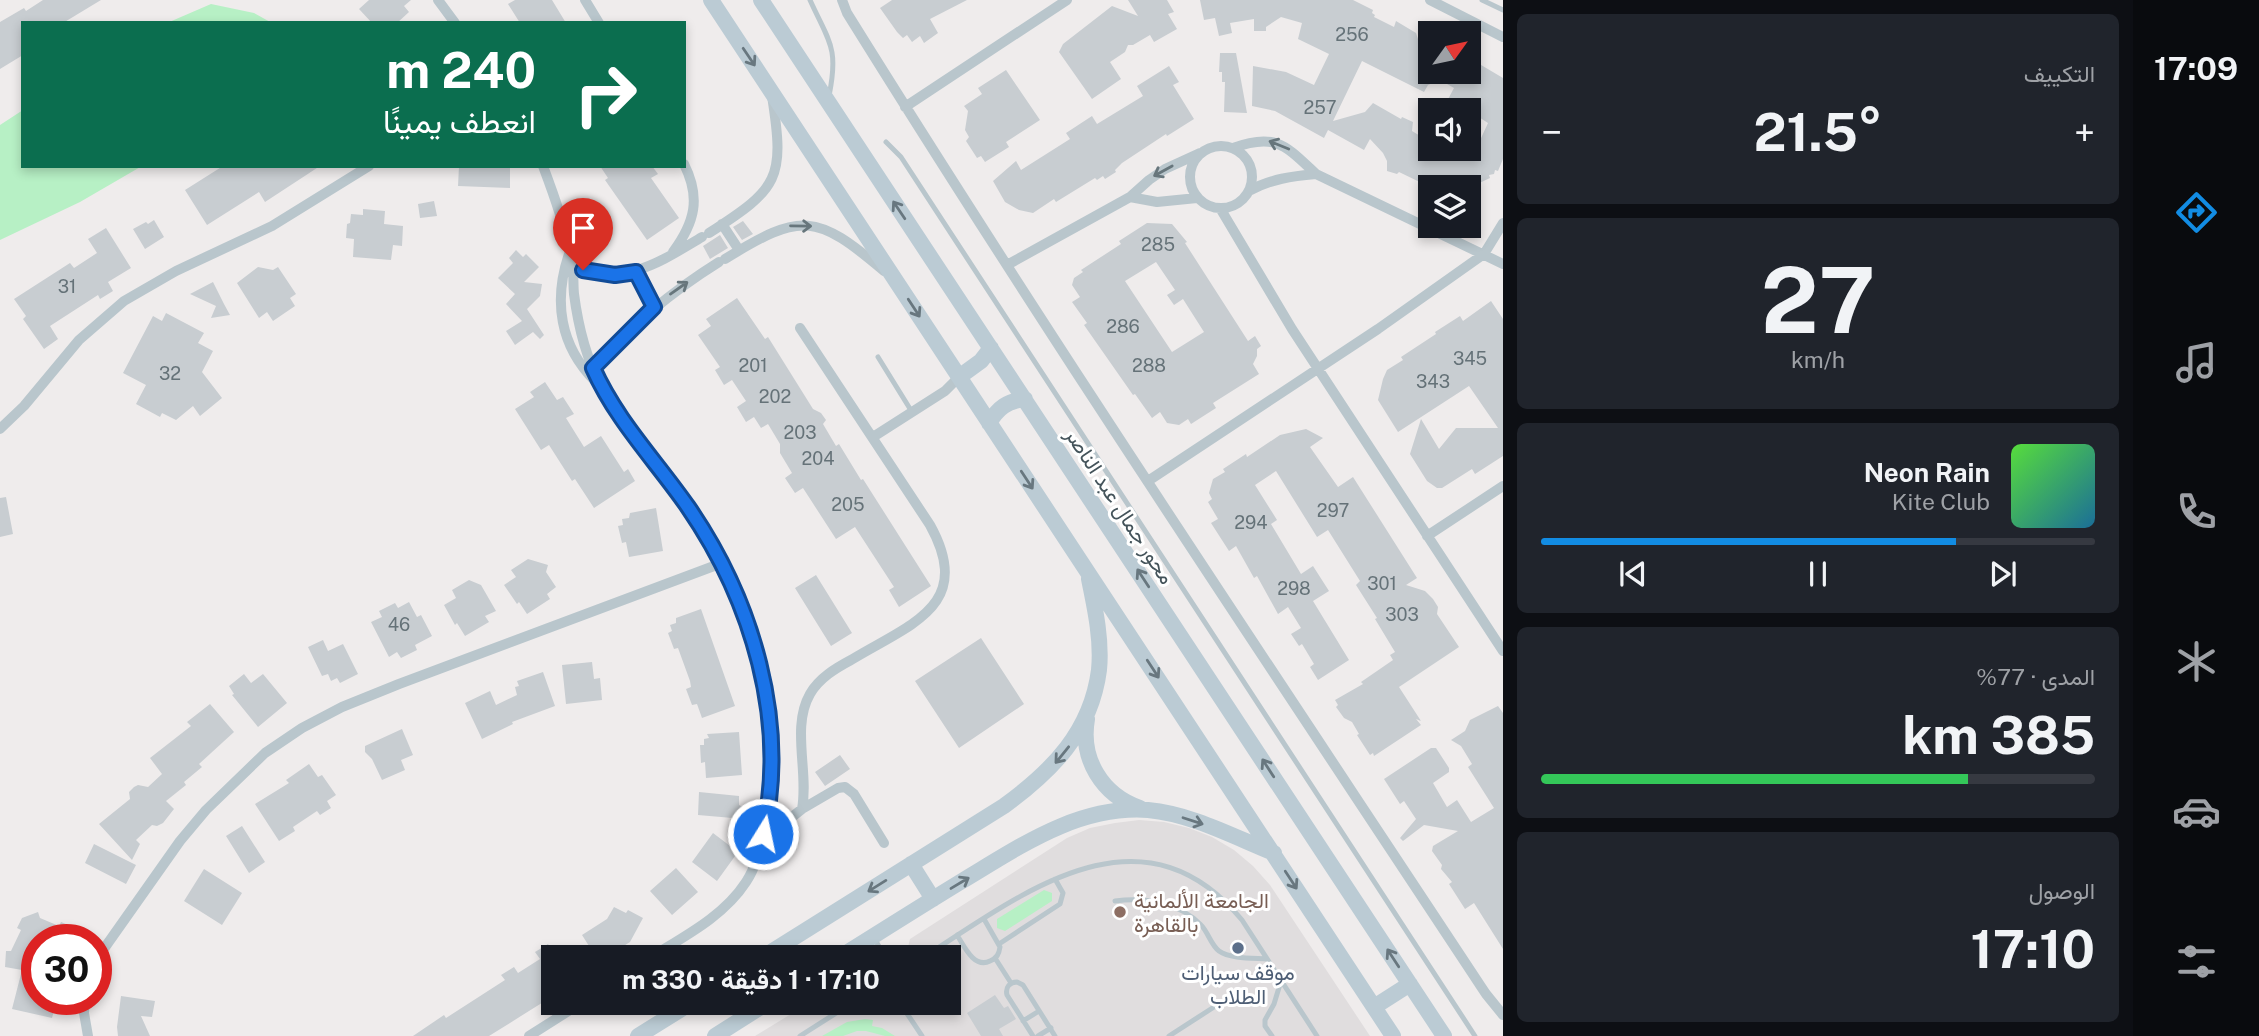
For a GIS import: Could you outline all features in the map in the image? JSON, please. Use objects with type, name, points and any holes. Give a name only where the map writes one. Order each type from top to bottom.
[{"type":"main road","points":[[710,0],[1393,1036]]},
{"type":"main road","name":"محور جمال عبد الناصر","points":[[761,0],[1444,1036]]},
{"type":"main road","points":[[959,377],[981,361],[991,348]]},
{"type":"main road","points":[[989,423],[1003,405],[1025,399]]},
{"type":"main road","points":[[1088,573],[1098,634],[1099,669],[1085,731],[1087,753],[1095,773],[1109,790],[1127,803],[1202,824],[1274,853]]},
{"type":"main road","points":[[782,945],[1004,806],[1044,775],[1070,746],[1089,710]]},
{"type":"main road","points":[[859,945],[1025,844],[1068,822],[1102,812],[1148,810]]},
{"type":"main road","points":[[911,864],[933,899]]},
{"type":"main road","points":[[1374,1007],[1410,984]]},
{"type":"main road","points":[[638,1036],[672,1015]]},
{"type":"main road","points":[[717,1035],[748,1015]]},
{"type":"street","points":[[438,0],[454,21]]},
{"type":"street","points":[[585,0],[598,21]]},
{"type":"street","points":[[842,0],[847,13],[905,107],[1007,265],[1471,971],[1503,1015]]},
{"type":"street","points":[[905,107],[1067,0]]},
{"type":"street","points":[[1430,0],[1503,37]]},
{"type":"street","points":[[573,265],[604,274],[636,272],[671,256],[722,224],[764,193],[775,174],[779,152],[771,90]]},
{"type":"street","points":[[1233,148],[1253,141],[1278,142],[1316,174],[1503,264]]},
{"type":"street","points":[[1007,265],[1130,197],[1165,169],[1210,147],[1221,145],[1233,148],[1244,155],[1251,166],[1253,178],[1250,191],[1242,201],[1232,207],[1220,208],[1208,206],[1198,198],[1191,187],[1189,175],[1200,153]]},
{"type":"street","points":[[0,429],[24,406],[79,340],[124,301],[176,271],[272,226],[366,168]]},
{"type":"street","points":[[544,168],[564,224],[573,265],[578,317],[601,386]]},
{"type":"street","points":[[671,256],[687,231],[694,209],[694,186],[686,168]]},
{"type":"street","points":[[1250,191],[1279,179],[1316,174]]},
{"type":"street","points":[[1130,197],[1157,202],[1198,198]]},
{"type":"street","points":[[1220,208],[1318,369],[1503,651]]},
{"type":"street","points":[[1148,481],[1318,369],[1484,254],[1503,223]]},
{"type":"street","points":[[722,224],[739,250]]},
{"type":"street","points":[[593,368],[654,307],[680,287],[776,229],[808,225],[841,236],[895,279]]},
{"type":"street","points":[[570,252],[562,274],[559,297],[561,320],[568,342],[576,359],[601,386],[641,446],[687,505],[722,563],[748,626],[765,692],[770,737],[768,813],[758,856],[747,881],[730,903],[708,921],[670,945]]},
{"type":"street","points":[[636,272],[654,307]]},
{"type":"street","points":[[800,328],[940,543],[946,563],[946,583],[937,602],[923,616],[836,669],[812,690],[804,707],[802,809]]},
{"type":"street","points":[[873,437],[945,391],[959,377]]},
{"type":"street","points":[[1427,536],[1503,486]]},
{"type":"street","points":[[112,937],[180,841],[206,810],[265,753],[302,728],[342,707],[400,684],[722,563]]},
{"type":"street","points":[[768,813],[792,817],[838,788],[845,787],[854,794],[884,843]]},
{"type":"street","points":[[84,1015],[88,1036]]},
{"type":"street","points":[[529,1036],[562,1015]]},
{"type":"lane","points":[[810,0],[834,56],[834,74],[828,102]]},
{"type":"lane","points":[[1482,0],[1503,10]]},
{"type":"lane","points":[[886,142],[901,156],[1475,1036]]},
{"type":"lane","points":[[878,357],[912,412]]},
{"type":"lane","points":[[942,945],[1055,879],[1086,867],[1117,861],[1146,862],[1174,869],[1204,884],[1230,906],[1317,1036]]},
{"type":"lane","points":[[999,944],[1060,904],[1063,892],[1055,879]]},
{"type":"lane","points":[[1115,901],[1149,901],[1180,910],[1202,926],[1221,952],[1267,959]]},
{"type":"lane","points":[[957,935],[976,961],[986,963],[995,958],[999,944],[984,919]]},
{"type":"lane","points":[[874,945],[892,933],[898,921]]},
{"type":"lane","points":[[995,958],[1011,983]]},
{"type":"lane","points":[[1272,1036],[1265,1026],[1265,1020],[1277,997],[1281,981]]},
{"type":"lane","points":[[1033,1036],[1007,995],[1007,988],[1011,983],[1023,985],[1055,1036]]},
{"type":"lane","points":[[1168,1036],[1214,1007]]},
{"type":"lane","points":[[1023,1021],[1040,1011]]},
{"type":"lane","points":[[800,1036],[833,1015]]},
{"type":"lane","points":[[908,1015],[922,1036]]},
{"type":"lane","points":[[1038,1036],[1051,1028]]},
{"type":"shaded area","name":"الجامعة الألمانية بالقاهرة","points":[[1139,820],[1164,822],[1212,837],[1234,850],[1270,885],[1370,1036],[755,1036],[789,1015],[961,1015],[961,945],[908,945],[910,939],[1067,838],[1090,828]]},
{"type":"green space","points":[[211,4],[254,13],[268,21],[172,21]]},
{"type":"green space","points":[[21,111],[21,168],[139,168],[80,202],[0,240],[0,125]]},
{"type":"green space","points":[[1044,890],[1052,893],[1052,901],[1005,931],[997,928],[997,919]]},
{"type":"green space","points":[[873,1020],[872,1026],[882,1028],[895,1036],[857,1031],[843,1036],[822,1036],[847,1022]]},
{"type":"building","points":[[43,0],[101,0],[66,21],[21,21],[21,56],[0,69],[0,22],[24,8],[26,11]]},
{"type":"building","points":[[369,0],[411,0],[404,6],[409,12],[399,21],[370,21],[359,9]]},
{"type":"building","points":[[515,0],[552,0],[565,21],[519,21],[508,4]]},
{"type":"building","points":[[892,0],[967,0],[930,19],[938,33],[924,43],[920,36],[912,42],[907,35],[903,38],[897,32],[880,8]]},
{"type":"building","points":[[1128,0],[1167,0],[1174,12],[1168,14],[1177,29],[1154,42],[1150,35],[1128,45],[1125,52],[1110,62],[1121,79],[1092,99],[1059,52],[1063,44],[1112,6],[1138,16]]},
{"type":"building","points":[[1200,0],[1353,0],[1373,10],[1374,17],[1394,27],[1396,21],[1416,33],[1418,84],[1430,84],[1424,92],[1362,61],[1333,121],[1365,112],[1373,103],[1401,119],[1402,117],[1413,122],[1412,131],[1418,135],[1418,161],[1481,161],[1481,138],[1488,123],[1481,118],[1481,98],[1449,98],[1454,88],[1447,84],[1481,84],[1481,65],[1503,78],[1503,159],[1498,171],[1495,170],[1494,174],[1489,175],[1490,178],[1481,182],[1481,175],[1418,175],[1418,181],[1399,172],[1397,174],[1387,171],[1387,161],[1383,153],[1370,139],[1364,150],[1328,130],[1324,138],[1275,111],[1252,106],[1253,66],[1286,72],[1314,85],[1329,54],[1298,39],[1302,23],[1281,17],[1266,27],[1266,31],[1254,31],[1254,19],[1230,23],[1232,33],[1219,36],[1215,18],[1204,20]]},
{"type":"building","points":[[1220,53],[1236,53],[1247,113],[1224,112],[1225,82],[1222,82],[1222,72],[1219,72]]},
{"type":"building","points":[[1169,66],[1179,82],[1173,85],[1194,119],[1122,163],[1116,172],[1105,179],[1103,176],[1097,180],[1095,178],[1033,213],[1019,210],[1005,202],[993,181],[1016,161],[1021,170],[1070,139],[1066,133],[1092,116],[1097,124],[1143,96],[1137,86]]},
{"type":"building","points":[[1006,70],[1040,120],[1006,142],[1009,147],[985,162],[981,156],[977,158],[966,141],[969,137],[965,130],[968,111],[964,106],[982,94],[978,88]]},
{"type":"building","points":[[220,168],[317,168],[265,202],[259,192],[207,225],[185,190]]},
{"type":"building","points":[[459,168],[510,168],[510,188],[458,186]]},
{"type":"building","points":[[601,168],[654,168],[658,174],[651,178],[679,218],[647,240],[605,180],[608,178]]},
{"type":"building","points":[[434,201],[437,216],[420,218],[418,204]]},
{"type":"building","points":[[363,209],[385,211],[384,224],[403,226],[402,246],[393,245],[391,260],[353,257],[354,239],[346,238],[347,224],[350,223],[351,214],[363,215]]},
{"type":"building","points":[[154,220],[164,237],[145,249],[133,229]]},
{"type":"building","points":[[743,221],[753,234],[742,240],[733,227]]},
{"type":"building","points":[[1147,223],[1172,224],[1187,242],[1185,243],[1248,341],[1255,336],[1261,346],[1257,349],[1253,364],[1259,374],[1213,403],[1216,408],[1191,424],[1188,419],[1179,425],[1167,423],[1160,412],[1152,418],[1084,325],[1087,323],[1072,302],[1080,297],[1072,285],[1074,278],[1083,272],[1081,270],[1121,244],[1119,241]],"holes":[[[1156,262],[1175,290],[1167,295],[1174,305],[1183,299],[1204,332],[1172,352],[1125,281]]]},
{"type":"building","points":[[106,228],[131,268],[108,282],[113,291],[100,299],[98,295],[50,326],[58,339],[44,349],[23,319],[26,316],[14,299],[70,263],[74,268],[97,253],[88,239]]},
{"type":"building","points":[[720,235],[728,248],[710,259],[703,246]]},
{"type":"building","points":[[516,250],[523,257],[526,254],[539,267],[524,282],[542,284],[540,296],[527,309],[544,335],[540,339],[533,332],[515,345],[506,331],[522,321],[506,304],[515,294],[498,278],[513,263],[509,258]]},
{"type":"building","points":[[258,267],[273,270],[278,267],[296,294],[290,298],[295,306],[273,321],[267,312],[259,318],[237,283]]},
{"type":"building","points":[[213,282],[230,315],[211,318],[216,306],[190,294]]},
{"type":"building","points":[[737,298],[765,339],[768,337],[813,409],[821,413],[826,420],[823,424],[836,446],[839,444],[861,480],[863,479],[931,586],[899,607],[889,590],[894,587],[855,527],[836,539],[803,488],[795,493],[785,478],[792,473],[768,424],[761,428],[754,417],[746,422],[737,407],[746,401],[732,380],[724,385],[715,370],[720,367],[698,335],[711,326],[706,319]]},
{"type":"building","points":[[1491,301],[1503,319],[1503,456],[1475,474],[1472,469],[1442,488],[1437,488],[1427,481],[1410,454],[1421,419],[1439,449],[1456,428],[1498,428],[1469,386],[1398,432],[1378,400],[1383,379],[1387,370],[1403,360],[1401,357],[1436,334],[1435,332],[1460,316],[1463,321]]},
{"type":"building","points":[[166,313],[204,333],[198,343],[213,351],[202,372],[222,398],[200,416],[193,406],[176,420],[162,413],[160,417],[136,404],[146,385],[123,373],[153,316],[162,321]]},
{"type":"building","points":[[545,382],[557,400],[563,397],[574,414],[566,418],[584,447],[601,436],[624,472],[628,469],[635,481],[594,508],[575,479],[572,481],[549,445],[541,450],[515,409],[534,397],[530,392]]},
{"type":"building","points":[[1306,429],[1323,438],[1310,447],[1338,487],[1353,477],[1417,578],[1406,585],[1425,591],[1433,599],[1438,607],[1437,614],[1459,647],[1399,687],[1421,725],[1374,756],[1373,753],[1370,755],[1357,735],[1359,734],[1352,722],[1344,718],[1336,707],[1338,705],[1335,700],[1363,684],[1361,682],[1393,660],[1390,655],[1395,652],[1356,585],[1360,581],[1328,530],[1317,537],[1276,471],[1255,485],[1277,520],[1271,524],[1301,574],[1313,566],[1329,591],[1313,601],[1349,660],[1318,680],[1310,667],[1314,664],[1302,644],[1299,646],[1291,634],[1301,628],[1288,607],[1278,614],[1257,576],[1254,578],[1236,546],[1229,551],[1211,523],[1218,519],[1208,502],[1212,499],[1209,493],[1213,479],[1225,472],[1223,469],[1280,435]]},
{"type":"building","points":[[6,497],[13,534],[0,537],[0,498]]},
{"type":"building","points":[[656,508],[663,551],[629,557],[626,542],[622,543],[618,526],[623,525],[622,519],[629,518],[630,513]]},
{"type":"building","points":[[528,559],[548,565],[546,572],[556,587],[547,594],[550,599],[527,614],[504,585],[516,577],[511,570]]},
{"type":"building","points":[[816,575],[852,633],[831,646],[795,588]]},
{"type":"building","points":[[469,580],[481,585],[496,611],[485,616],[489,622],[465,636],[457,623],[455,625],[444,605],[456,598],[452,590]]},
{"type":"building","points":[[409,602],[417,617],[421,615],[432,636],[415,645],[417,650],[401,658],[397,652],[389,657],[371,622],[382,617],[379,611],[395,603],[398,608]]},
{"type":"building","points":[[701,609],[735,706],[702,718],[697,704],[692,705],[686,689],[691,687],[690,681],[678,648],[674,649],[668,633],[672,631],[670,625],[676,623],[676,618]]},
{"type":"building","points":[[981,638],[1024,704],[959,748],[915,681]]},
{"type":"building","points":[[323,640],[328,651],[343,644],[358,674],[340,683],[337,678],[331,681],[328,674],[322,676],[308,647]]},
{"type":"building","points":[[592,662],[594,679],[600,678],[602,700],[566,704],[562,665]]},
{"type":"building","points":[[543,672],[555,706],[512,722],[513,724],[482,739],[465,703],[490,691],[496,705],[517,695],[517,681]]},
{"type":"building","points":[[244,674],[251,683],[263,674],[287,703],[258,727],[232,695],[234,694],[229,686]]},
{"type":"building","points":[[210,704],[234,732],[199,764],[202,767],[184,782],[186,785],[166,801],[174,809],[163,823],[152,825],[136,840],[140,844],[132,860],[99,824],[130,799],[129,792],[134,787],[148,787],[162,774],[150,758],[191,726],[187,722]]},
{"type":"building","points":[[1498,706],[1503,713],[1503,949],[1474,903],[1465,909],[1432,851],[1433,846],[1458,831],[1424,825],[1403,841],[1400,838],[1416,819],[1404,801],[1400,804],[1384,779],[1431,748],[1436,748],[1449,772],[1433,783],[1447,807],[1457,800],[1471,822],[1494,808],[1468,767],[1472,764],[1461,746],[1451,740],[1465,731],[1470,720]]},
{"type":"building","points":[[402,729],[413,755],[401,760],[405,770],[382,780],[372,759],[365,752],[365,746]]},
{"type":"building","points":[[739,732],[742,775],[706,778],[705,762],[701,763],[700,745],[704,745],[704,739],[709,738],[707,734]]},
{"type":"building","points":[[840,755],[850,769],[825,786],[815,772]]},
{"type":"building","points":[[309,764],[318,777],[322,775],[336,795],[327,801],[331,808],[320,815],[317,811],[293,827],[295,831],[279,841],[255,804],[289,783],[286,780]]},
{"type":"building","points":[[699,792],[739,796],[739,805],[745,808],[744,819],[698,815]]},
{"type":"building","points":[[242,826],[265,862],[249,873],[226,836]]},
{"type":"building","points":[[713,833],[738,852],[717,881],[692,862]]},
{"type":"building","points":[[94,844],[136,865],[126,884],[85,863]]},
{"type":"building","points":[[676,868],[698,892],[672,915],[650,891]]},
{"type":"building","points":[[204,869],[242,893],[222,925],[184,901]]},
{"type":"building","points":[[614,907],[626,913],[628,910],[643,918],[630,942],[625,945],[588,945],[582,935],[607,919]]},
{"type":"building","points":[[38,912],[40,918],[54,924],[21,924],[21,930],[17,928],[22,918]]},
{"type":"building","points":[[21,930],[21,970],[5,967],[6,951],[11,951]]},
{"type":"building","points":[[541,948],[541,1004],[489,1036],[413,1036],[505,980],[501,975],[514,967],[518,973],[540,959],[535,952]]},
{"type":"building","points":[[21,974],[21,1011],[12,1009]]},
{"type":"building","points":[[995,995],[1004,1008],[1008,1006],[1016,1019],[999,1029],[1003,1036],[981,1036],[967,1013]]},
{"type":"building","points":[[121,996],[155,1001],[152,1017],[141,1016],[150,1036],[118,1036]]},
{"type":"place","name":"الجامعة الألمانية بالقاهرة","points":[[1120,912]]},
{"type":"place","name":"موقف سيارات الطلاب","points":[[1238,948]]},
{"type":"route","points":[[583,270],[615,275],[636,272],[654,307],[622,336],[593,368],[620,416],[708,537],[736,594],[748,626],[758,659],[770,726],[771,771],[768,813],[763,834]]}]
